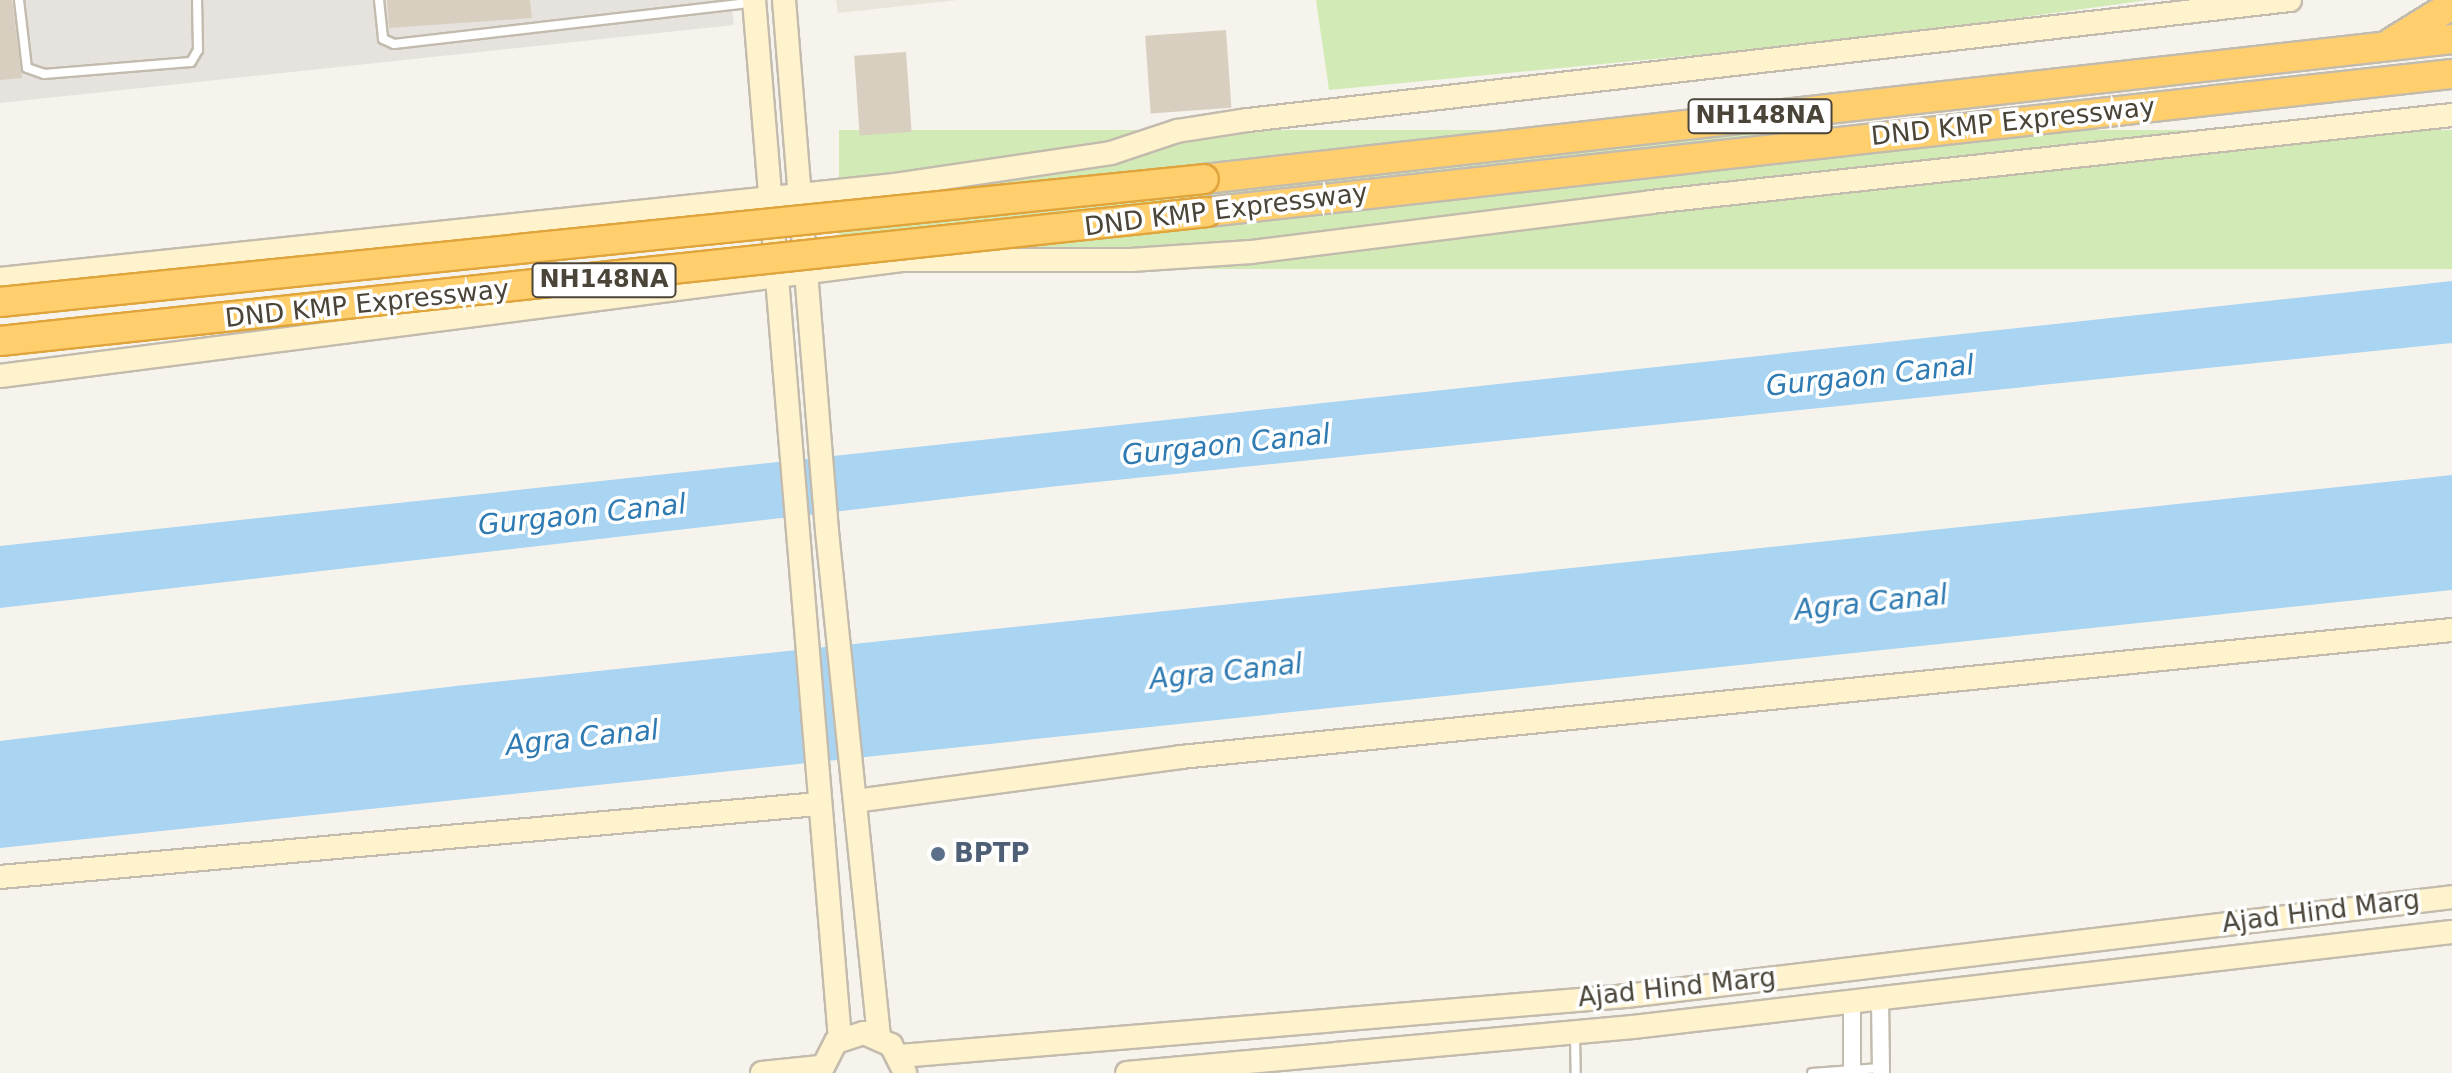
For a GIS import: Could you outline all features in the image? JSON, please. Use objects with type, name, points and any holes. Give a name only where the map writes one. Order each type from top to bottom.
[{"type":"highway","points":[[2385,47],[2452,5]]},
{"type":"highway","name":"DND KMP Expressway","points":[[0,302],[1204,179],[2452,39]]},
{"type":"highway","name":"DND KMP Expressway","points":[[0,341],[1207,212],[2452,74]]},
{"type":"street","points":[[784,0],[809,273],[827,531],[841,634],[879,1037],[902,1065]]},
{"type":"street","points":[[0,279],[801,193],[1111,153],[1177,131],[1248,120],[2290,0]]},
{"type":"street","points":[[754,1],[814,777],[840,1040],[820,1070],[762,1073]]},
{"type":"street","points":[[0,376],[902,260],[1131,260],[1251,252],[1713,195],[2452,115]]},
{"type":"street","points":[[799,585],[834,582]]},
{"type":"street","points":[[856,801],[1212,754],[2452,630]]},
{"type":"street","points":[[0,877],[818,804]]},
{"type":"street","name":"Ajad Hind Marg","points":[[902,1065],[1125,1037],[1626,996],[2452,897]]},
{"type":"street","points":[[1125,1037],[1128,1073],[1575,1032],[2452,932]]},
{"type":"street","points":[[1880,998],[1880,1070]]},
{"type":"street","points":[[1852,1001],[1852,1072]]},
{"type":"street","points":[[840,1040],[879,1037]]},
{"type":"lane","points":[[19,0],[27,68],[44,74],[191,62],[198,50],[197,0]]},
{"type":"lane","points":[[379,0],[383,39],[394,44],[754,1]]},
{"type":"lane","points":[[1575,1032],[1576,1073]]},
{"type":"lane","points":[[1812,1073],[1880,1070]]},
{"type":"shaded area","points":[[0,0],[731,0],[734,25],[0,103]]},
{"type":"shaded area","points":[[836,0],[958,0],[838,13]]},
{"type":"green space","points":[[1316,0],[2148,0],[1865,39],[1329,90]]},
{"type":"green space","points":[[839,130],[2452,130],[2452,269],[839,269]]},
{"type":"water","name":"Gurgaon Canal","points":[[2452,281],[2452,343],[1058,486],[0,608],[0,546]]},
{"type":"water","name":"Agra Canal","points":[[2452,475],[2452,590],[0,848],[0,741],[456,686]]},
{"type":"building","points":[[0,0],[12,0],[22,78],[0,80]]},
{"type":"building","points":[[387,0],[530,0],[532,18],[389,28]]},
{"type":"building","points":[[1226,30],[1231,108],[1151,113],[1145,36]]},
{"type":"building","points":[[906,52],[912,132],[860,135],[854,56]]},
{"type":"place","name":"BPTP","points":[[938,854]]}]
